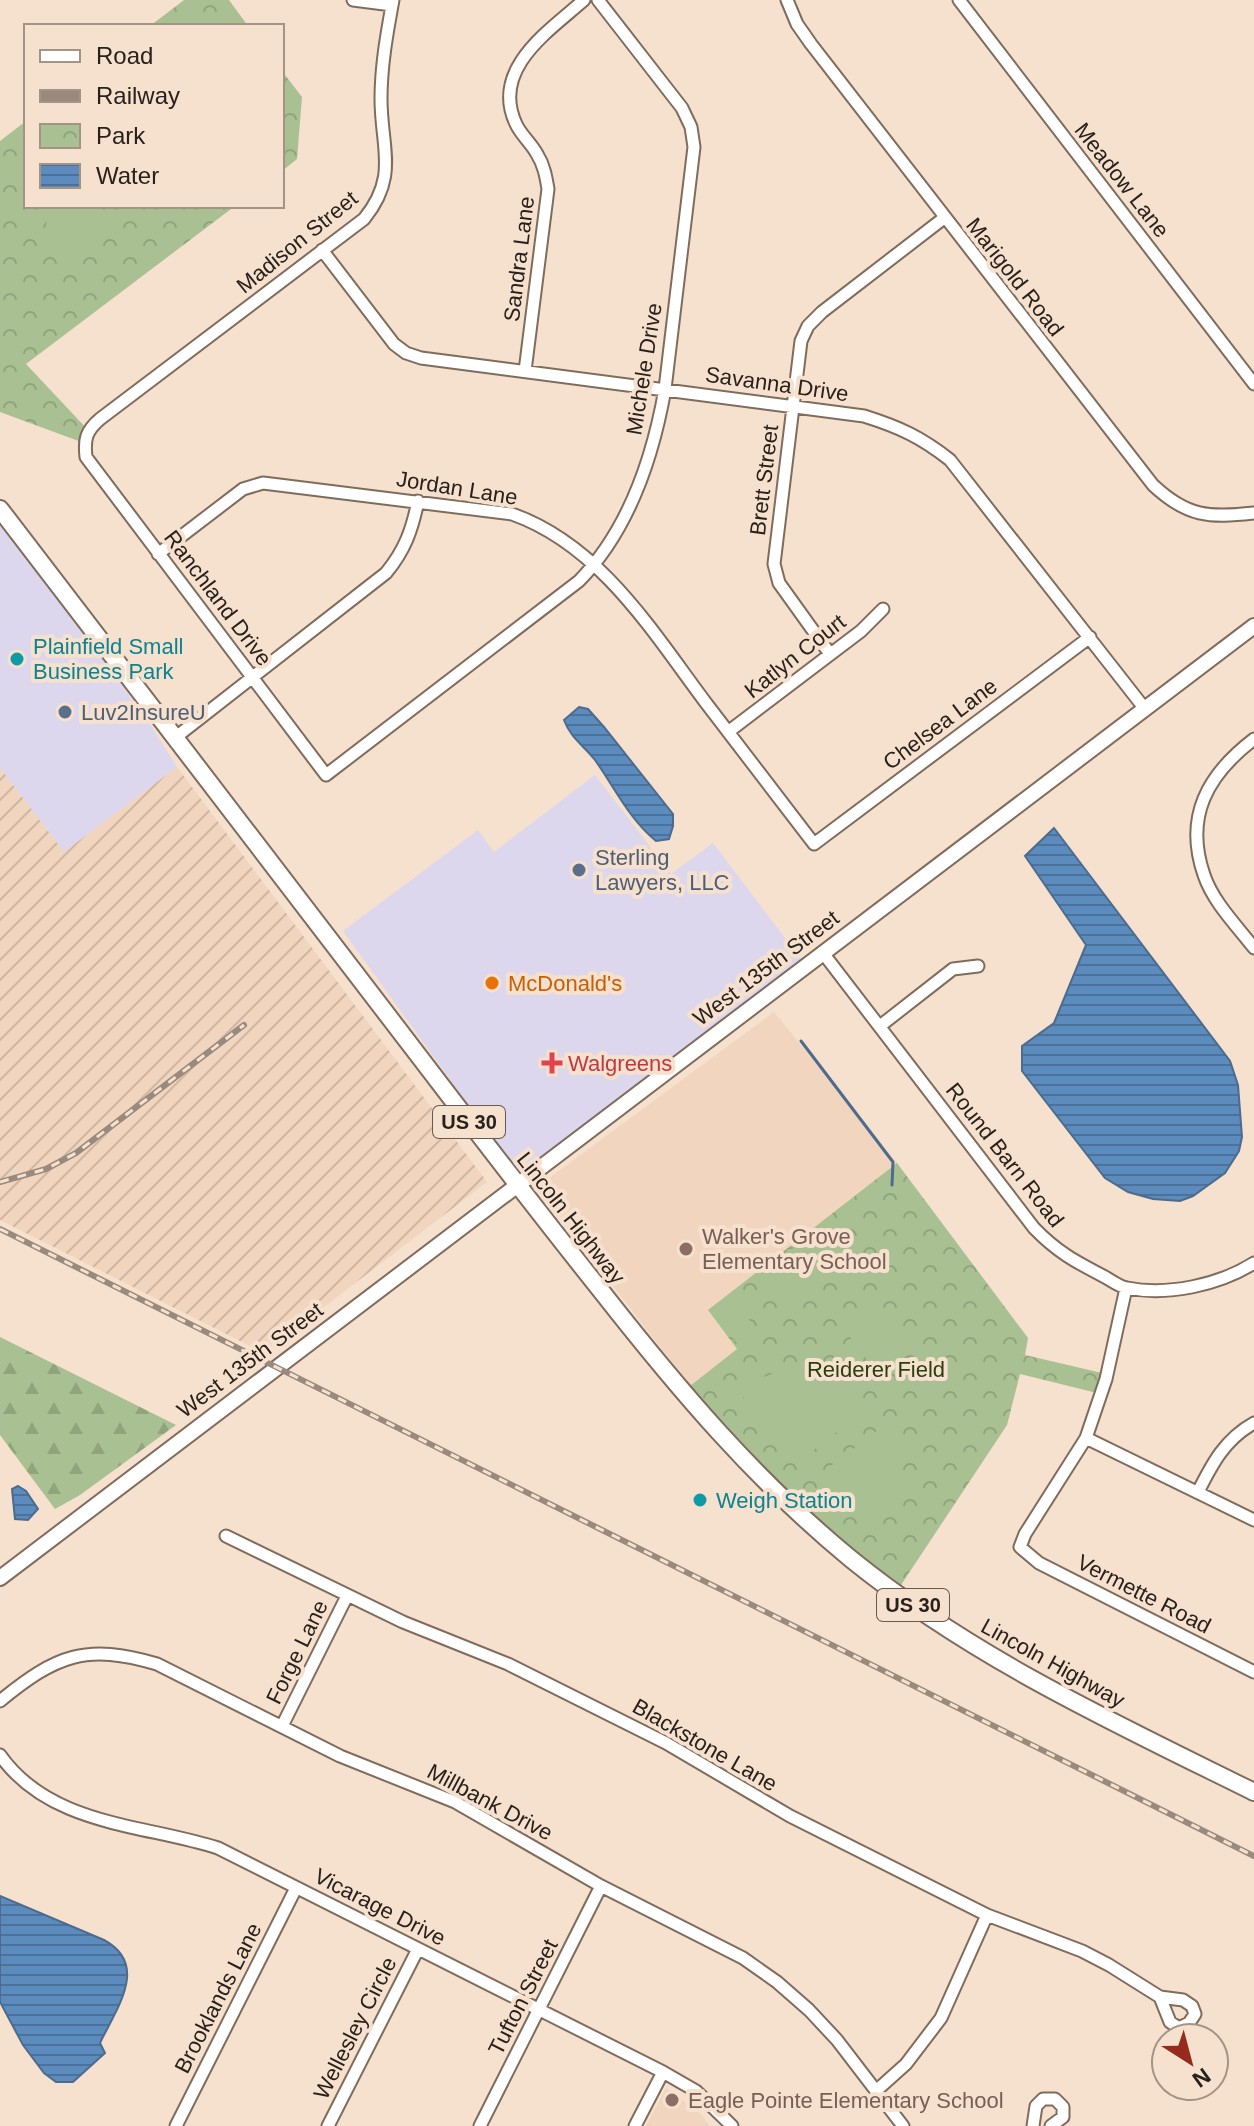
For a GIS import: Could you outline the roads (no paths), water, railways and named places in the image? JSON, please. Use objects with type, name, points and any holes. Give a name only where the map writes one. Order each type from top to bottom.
[{"type":"main road","name":"Lincoln Highway","points":[[0,509],[517,1185],[713,1428],[816,1530],[942,1625],[1045,1688],[1254,1792]]},
{"type":"street","points":[[353,0],[392,2]]},
{"type":"street","name":"Sandra Lane","points":[[525,371],[548,189],[537,153],[516,125],[510,106],[510,85],[516,65],[584,0]]},
{"type":"street","name":"Michele Drive","points":[[326,775],[566,592],[594,565],[634,497],[661,415],[694,147],[691,127],[682,108],[598,0]]},
{"type":"street","name":"Marigold Road","points":[[787,0],[797,24],[1153,485],[1171,502],[1210,517],[1254,513]]},
{"type":"street","name":"Meadow Lane","points":[[959,0],[1254,384]]},
{"type":"street","name":"Madison Street","points":[[84,443],[88,430],[100,419],[364,219],[377,204],[385,184],[382,69],[392,2]]},
{"type":"street","name":"Brett Street","points":[[830,654],[779,583],[774,564],[801,341],[808,326],[822,312],[944,218]]},
{"type":"street","name":"Savanna Drive","points":[[322,250],[394,344],[406,353],[435,360],[864,416],[901,427],[950,460],[1145,709]]},
{"type":"street","name":"Ranchland Drive","points":[[84,443],[86,457],[326,775]]},
{"type":"street","name":"Jordan Lane","points":[[158,554],[243,489],[263,483],[512,514],[535,522],[594,565],[622,592],[814,844]]},
{"type":"street","points":[[176,737],[386,573],[412,533],[418,501]]},
{"type":"street","name":"Katlyn Court","points":[[728,732],[861,631],[883,609]]},
{"type":"street","name":"West 135th Street","points":[[0,1578],[1254,626]]},
{"type":"street","name":"Chelsea Lane","points":[[814,844],[1090,637]]},
{"type":"street","points":[[1254,739],[1229,760],[1213,780],[1202,801],[1197,827],[1205,877],[1254,948]]},
{"type":"street","name":"Round Barn Road","points":[[823,953],[1034,1228],[1053,1248],[1078,1265],[1126,1288],[1187,1288],[1214,1281],[1254,1263]]},
{"type":"street","points":[[880,1026],[953,969],[978,966]]},
{"type":"street","points":[[1126,1288],[1106,1379],[1086,1438],[1254,1520]]},
{"type":"street","points":[[1198,1492],[1227,1443],[1254,1423]]},
{"type":"street","name":"Vermette Road","points":[[1086,1438],[1025,1534],[1020,1547],[1039,1563],[1254,1672]]},
{"type":"street","name":"Blackstone Lane","points":[[226,1536],[414,1627],[508,1664],[666,1743],[790,1816],[987,1915],[1082,1951],[1160,1997]]},
{"type":"street","name":"Forge Lane","points":[[282,1726],[347,1596]]},
{"type":"street","name":"Millbank Drive","points":[[0,1701],[43,1668],[68,1658],[97,1653],[127,1655],[157,1664],[340,1756],[445,1797],[601,1886],[716,1943],[777,1982],[837,2040],[903,2126]]},
{"type":"street","name":"Vicarage Drive","points":[[0,1755],[30,1786],[63,1806],[93,1818],[218,1848],[540,2008],[696,2091],[732,2126]]},
{"type":"street","name":"Tufton Street","points":[[480,2126],[601,1886]]},
{"type":"street","name":"Brooklands Lane","points":[[176,2126],[296,1888]]},
{"type":"street","points":[[877,2090],[906,2064],[941,2018],[987,1915]]},
{"type":"street","name":"Wellesley Circle","points":[[328,2126],[418,1949]]},
{"type":"street","points":[[635,2126],[663,2072]]},
{"type":"street","points":[[1033,2126],[1036,2106],[1043,2099],[1055,2099],[1063,2107],[1063,2117],[1051,2126]]},
{"type":"water","points":[[579,707],[588,709],[604,727],[673,814],[669,839],[656,841],[646,832],[595,760],[570,731],[564,720]]},
{"type":"water","points":[[1054,828],[1230,1061],[1238,1085],[1242,1137],[1239,1151],[1225,1173],[1193,1196],[1180,1201],[1153,1199],[1128,1192],[1105,1178],[1022,1071],[1022,1046],[1054,1023],[1086,945],[1025,856]]},
{"type":"water","points":[[18,1486],[26,1491],[38,1509],[28,1520],[15,1519],[12,1489]]},
{"type":"water","points":[[0,1896],[104,1940],[118,1950],[125,1962],[125,1988],[100,2043],[105,2053],[73,2082],[56,2082],[44,2073],[23,2045],[0,2002]]},
{"type":"waterway","points":[[801,1041],[893,1162],[892,1185]]},
{"type":"railway","points":[[0,1182],[46,1169],[76,1153],[244,1025]]},
{"type":"railway","points":[[0,1229],[1254,1856]]},
{"type":"place","name":"Plainfield Small Business Park","points":[[17,659]]},
{"type":"place","name":"Luv2InsureU","points":[[65,712]]},
{"type":"place","name":"Sterling Lawyers, LLC","points":[[579,870]]},
{"type":"place","name":"McDonald's","points":[[492,983]]},
{"type":"place","name":"Walgreens","points":[[552,1063]]},
{"type":"place","name":"Walker's Grove Elementary School","points":[[686,1249]]},
{"type":"place","name":"Weigh Station","points":[[700,1500]]},
{"type":"place","name":"Eagle Pointe Elementary School","points":[[672,2100]]},
{"type":"park label","name":"Reiderer Field","points":[[876,1369]]}]
